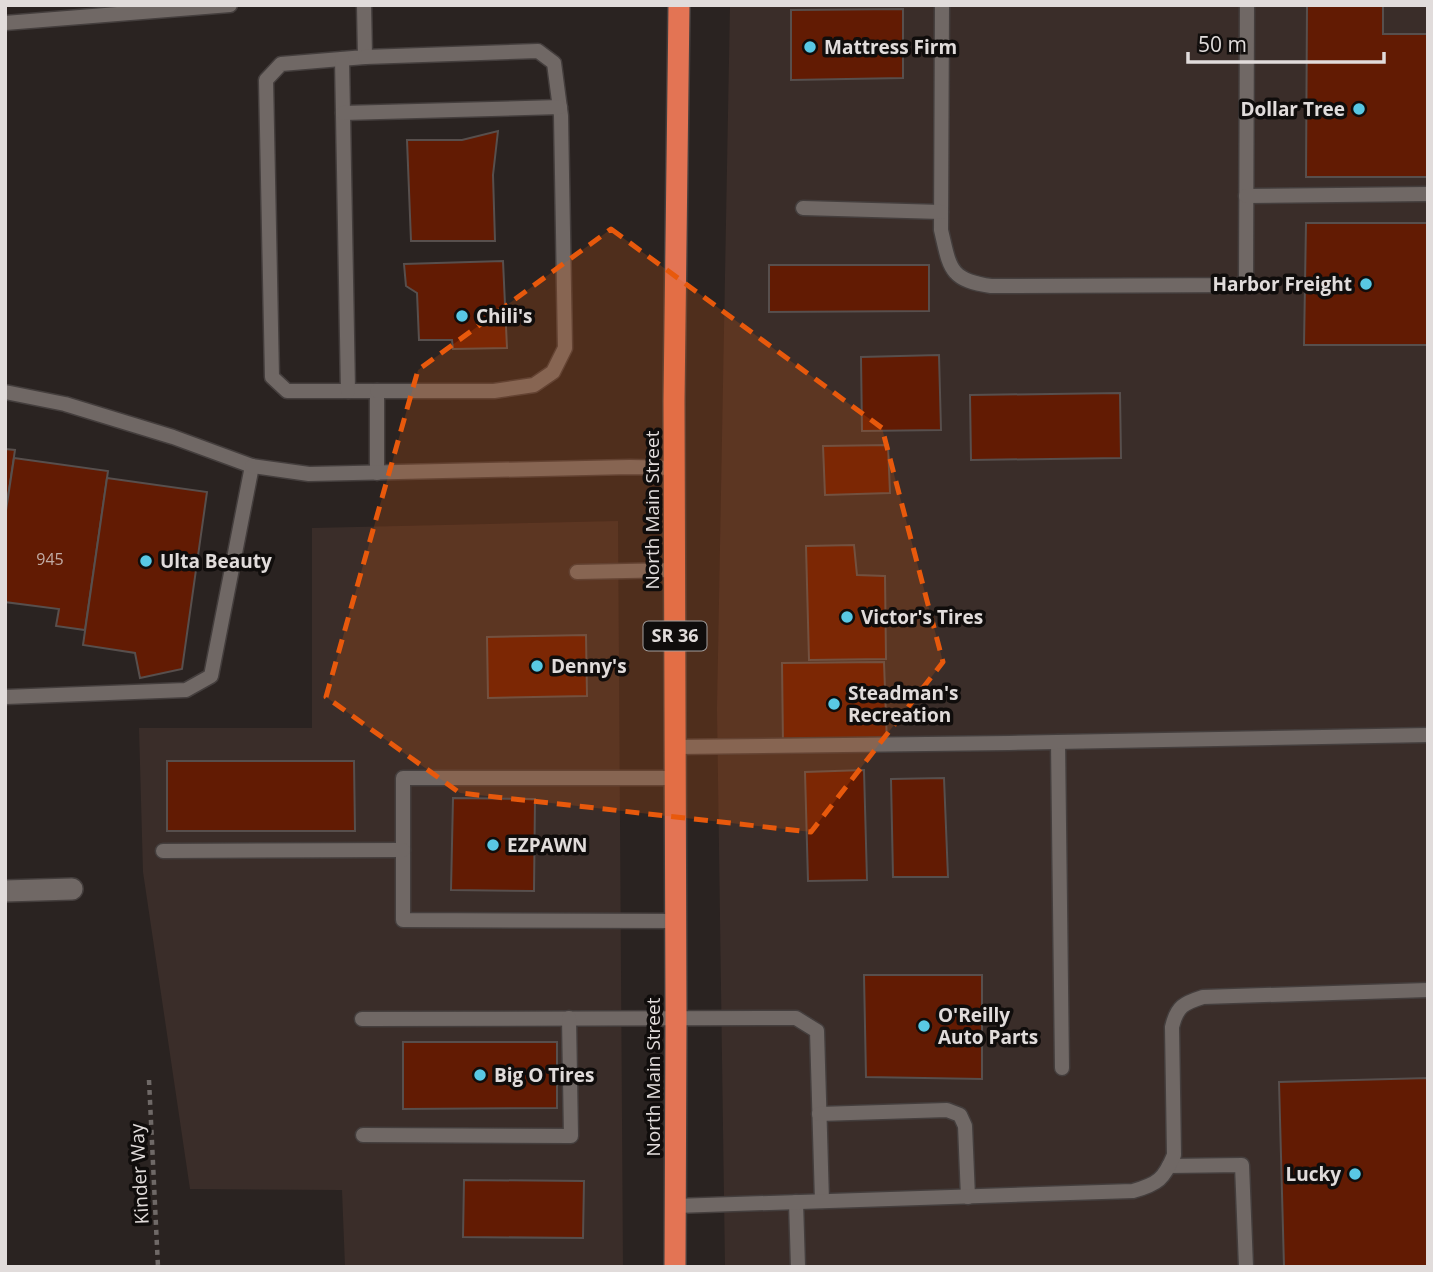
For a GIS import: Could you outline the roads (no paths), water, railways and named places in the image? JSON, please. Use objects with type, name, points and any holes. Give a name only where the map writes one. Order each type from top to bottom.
[{"type":"highway","name":"North Main Street","points":[[675,1267],[674,468],[678,5]]},
{"type":"street","points":[[5,891],[72,889]]},
{"type":"lane","points":[[5,23],[232,5]]},
{"type":"lane","points":[[364,5],[365,57]]},
{"type":"lane","points":[[942,5],[942,230],[948,258],[957,275],[971,283],[991,286],[1246,285],[1247,5]]},
{"type":"lane","points":[[538,51],[554,63],[560,107],[565,348],[553,372],[534,385],[494,391],[287,391],[272,377],[266,80],[281,64],[365,57],[538,51]]},
{"type":"lane","points":[[342,59],[348,391]]},
{"type":"lane","points":[[343,113],[560,107]]},
{"type":"lane","points":[[1246,196],[1428,194]]},
{"type":"lane","points":[[803,208],[942,212]]},
{"type":"lane","points":[[377,391],[377,473]]},
{"type":"lane","points":[[5,392],[65,404],[110,417],[253,466],[309,474],[674,468]]},
{"type":"lane","points":[[5,697],[186,690],[211,676],[253,466]]},
{"type":"lane","points":[[577,572],[675,570]]},
{"type":"lane","points":[[676,747],[1428,735]]},
{"type":"lane","points":[[1058,742],[1062,1069]]},
{"type":"lane","points":[[675,778],[403,778],[402,920],[676,921]]},
{"type":"lane","points":[[163,851],[403,850]]},
{"type":"lane","points":[[675,1206],[1133,1191],[1150,1186],[1167,1173],[1174,1155],[1172,1027],[1175,1014],[1186,1002],[1203,997],[1428,990]]},
{"type":"lane","points":[[362,1018],[796,1018],[817,1031],[822,1201]]},
{"type":"lane","points":[[363,1135],[571,1136],[569,1018]]},
{"type":"lane","points":[[819,1114],[947,1110],[960,1115],[965,1126],[968,1197]]},
{"type":"lane","points":[[1170,1166],[1242,1165],[1246,1267]]},
{"type":"lane","points":[[796,1202],[798,1267]]},
{"type":"place","name":"Mattress Firm","points":[[810,47]]},
{"type":"place","name":"Dollar Tree","points":[[1359,109]]},
{"type":"place","name":"Harbor Freight","points":[[1366,284]]},
{"type":"place","name":"Chili's","points":[[462,316]]},
{"type":"place","name":"Ulta Beauty","points":[[146,561]]},
{"type":"place","name":"Victor's Tires","points":[[847,617]]},
{"type":"place","name":"Denny's","points":[[537,666]]},
{"type":"place","name":"Steadman's Recreation","points":[[834,704]]},
{"type":"place","name":"EZPAWN","points":[[493,845]]},
{"type":"place","name":"O'Reilly Auto Parts","points":[[924,1026]]},
{"type":"place","name":"Big O Tires","points":[[480,1075]]},
{"type":"place","name":"Lucky","points":[[1355,1174]]}]
